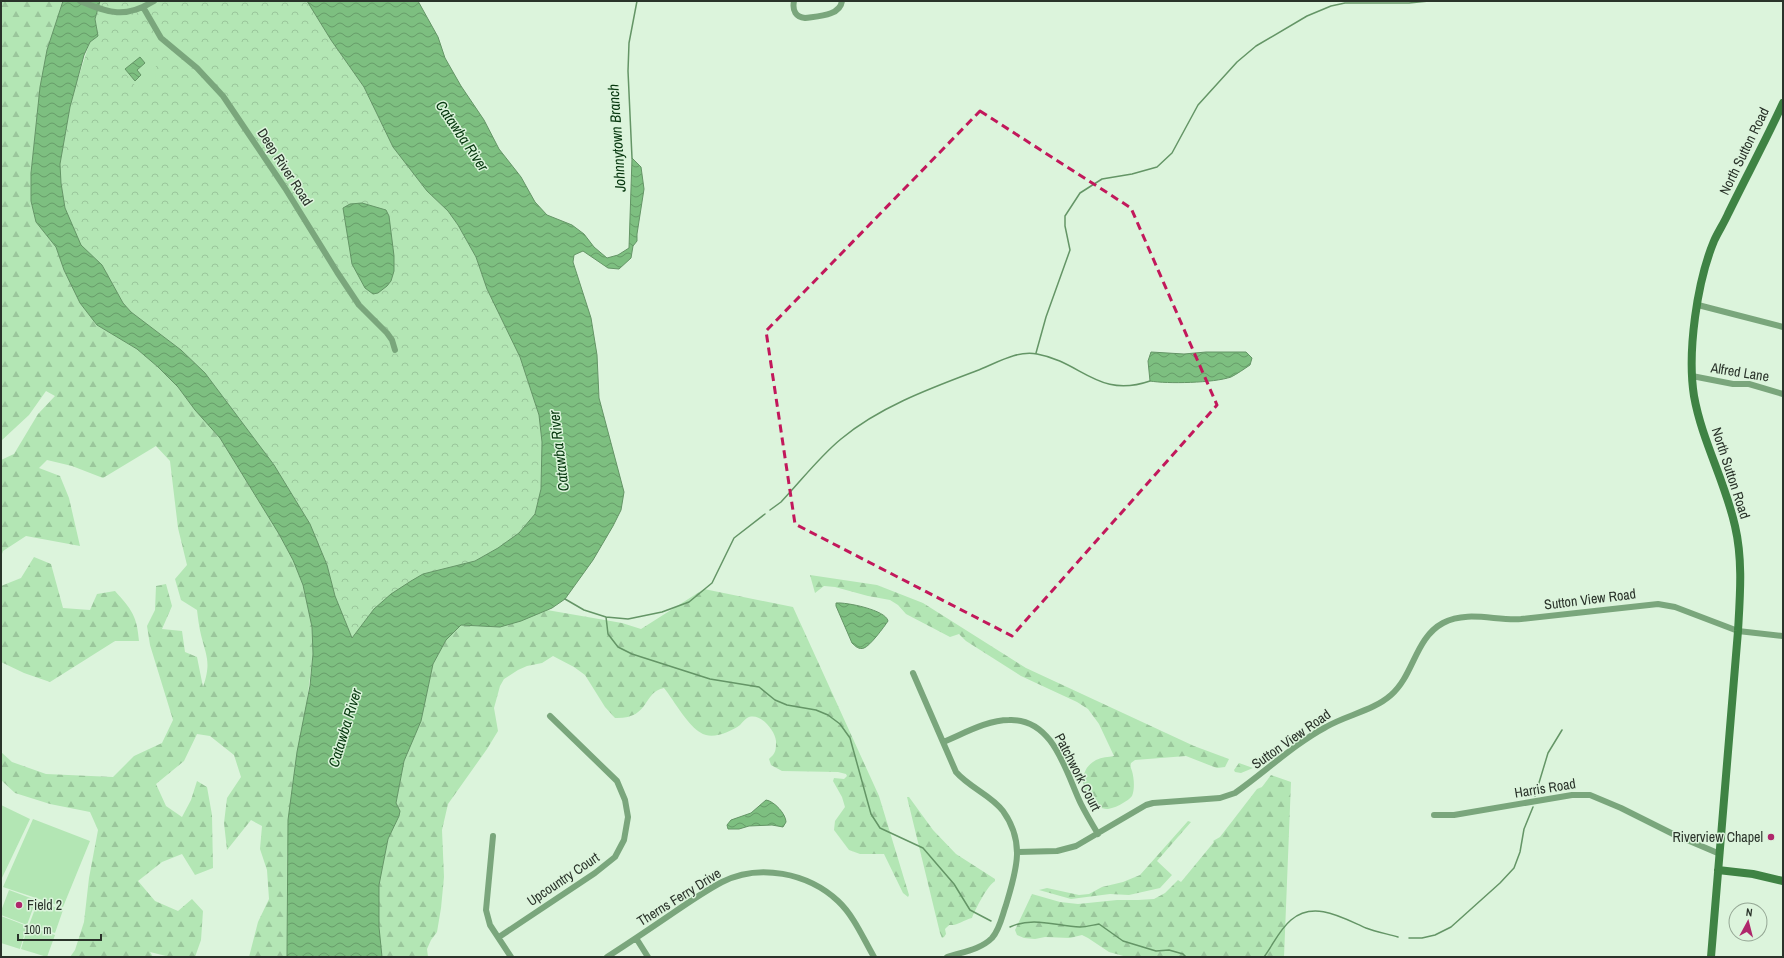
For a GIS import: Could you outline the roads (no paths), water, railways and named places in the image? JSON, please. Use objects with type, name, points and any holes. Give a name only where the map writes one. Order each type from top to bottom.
[{"type":"main road","name":"North Sutton Road","points":[[1711,957],[1738,631],[1740,560],[1736,532],[1705,436],[1694,396],[1692,376],[1693,339],[1700,288],[1714,241],[1783,102]]},
{"type":"main road","points":[[1718,870],[1753,874],[1783,880]]},
{"type":"street","points":[[80,1],[101,10],[118,13],[144,7],[154,1]]},
{"type":"street","points":[[794,1],[793,9],[801,18],[836,12],[841,7],[842,1]]},
{"type":"street","name":"Deep River Road","points":[[144,7],[161,38],[202,73],[223,96],[285,188],[359,305],[388,333],[394,344],[395,350]]},
{"type":"street","points":[[1698,305],[1783,327]]},
{"type":"street","name":"Alfred Lane","points":[[1692,376],[1733,384],[1749,384],[1783,394]]},
{"type":"street","name":"Sutton View Road","points":[[1018,852],[1067,850],[1098,834],[1146,805],[1153,803],[1220,798],[1235,793],[1324,727],[1387,699],[1402,683],[1427,636],[1437,627],[1452,619],[1467,617],[1510,620],[1658,604],[1675,608],[1738,631],[1783,636]]},
{"type":"street","points":[[913,673],[953,766],[960,777],[992,800],[1003,812],[1013,830],[1018,852],[1014,878],[997,932],[978,948],[947,957]]},
{"type":"street","name":"Upcountry Court","points":[[499,937],[596,874],[615,857],[624,840],[628,817],[625,800],[617,781],[550,716]]},
{"type":"street","name":"Patchwork Court","points":[[943,742],[1001,720],[1020,720],[1036,727],[1048,737],[1062,760],[1081,804],[1098,834]]},
{"type":"street","name":"Harris Road","points":[[1434,815],[1454,815],[1572,795],[1590,795],[1622,808],[1680,837],[1720,854]]},
{"type":"street","points":[[493,836],[486,910],[490,925],[511,957]]},
{"type":"street","name":"Therns Ferry Drive","points":[[607,957],[722,881],[745,874],[774,872],[794,876],[808,881],[823,889],[838,901],[850,915],[874,957]]},
{"type":"street","points":[[636,938],[648,957]]},
{"type":"water","name":"Catawba River","points":[[63,1],[100,1],[95,19],[98,36],[90,42],[84,55],[70,107],[60,164],[65,208],[81,245],[102,265],[123,303],[131,312],[181,350],[205,373],[274,465],[310,524],[327,565],[335,596],[352,638],[374,609],[391,594],[411,581],[423,574],[475,561],[498,548],[519,533],[535,514],[541,489],[542,442],[539,415],[520,357],[487,289],[476,257],[458,225],[448,211],[427,191],[393,147],[364,87],[331,40],[307,1],[418,1],[438,37],[445,58],[461,86],[484,120],[499,149],[521,177],[535,202],[547,215],[572,225],[584,234],[594,247],[607,258],[618,255],[629,248],[632,158],[641,167],[644,189],[637,241],[633,246],[631,258],[619,269],[608,268],[583,251],[574,255],[573,262],[591,318],[597,355],[599,398],[624,492],[621,510],[593,560],[565,599],[552,608],[521,621],[500,627],[461,625],[446,640],[433,664],[421,721],[404,761],[396,803],[400,811],[399,816],[388,839],[379,885],[379,927],[382,957],[287,957],[288,820],[297,752],[310,686],[313,654],[312,627],[303,585],[293,560],[279,534],[220,438],[195,410],[178,387],[158,367],[137,349],[97,325],[80,303],[64,270],[56,247],[36,222],[31,201],[31,173],[40,87],[47,50]]},
{"type":"water","points":[[140,57],[145,63],[137,70],[141,75],[135,81],[125,69]]},
{"type":"water","points":[[362,203],[386,210],[389,216],[394,256],[394,271],[391,281],[378,293],[373,294],[365,288],[352,264],[343,208],[350,204]]},
{"type":"water","points":[[1151,352],[1184,354],[1206,352],[1246,352],[1252,358],[1250,365],[1231,377],[1214,381],[1179,383],[1158,382],[1150,381],[1148,361]]},
{"type":"water","points":[[836,603],[856,605],[873,610],[886,617],[888,621],[867,647],[859,648],[852,643]]},
{"type":"water","points":[[766,800],[776,805],[784,815],[786,822],[783,827],[772,825],[728,829],[727,825],[731,820],[751,813]]},
{"type":"waterway","name":"Johnnytown Branch","points":[[632,158],[628,71],[629,43],[637,1]]},
{"type":"waterway","points":[[1036,353],[1046,317],[1070,250],[1065,226],[1065,216],[1080,193],[1102,179],[1132,174],[1157,167],[1172,153],[1198,105],[1237,62],[1256,46],[1307,16],[1331,6],[1345,3],[1409,3],[1429,1]]},
{"type":"waterway","points":[[770,510],[781,502],[833,446],[872,417],[906,399],[1006,358],[1029,353],[1053,358],[1091,377],[1117,386],[1132,385],[1150,381]]},
{"type":"waterway","points":[[565,599],[584,610],[606,617],[628,619],[662,612],[689,602],[712,583],[734,538],[765,514]]},
{"type":"waterway","points":[[606,617],[608,634],[618,647],[632,654],[710,679],[759,687],[775,700],[787,705],[816,710],[828,715],[840,724],[850,738],[871,814],[880,828],[923,848],[954,884],[970,910],[991,921]]},
{"type":"waterway","points":[[1535,796],[1548,753],[1562,730]]},
{"type":"waterway","points":[[1409,938],[1422,938],[1435,935],[1451,927],[1500,883],[1514,868],[1520,852],[1524,829],[1533,807]]},
{"type":"waterway","points":[[1264,957],[1287,924],[1300,914],[1309,911],[1328,913],[1370,929],[1398,937]]},
{"type":"waterway","points":[[1010,927],[1027,922],[1045,922],[1080,927],[1099,924],[1123,941],[1156,951],[1169,950],[1183,954],[1186,957]]},
{"type":"place","name":"Riverview Chapel","points":[[1771,837]]},
{"type":"place","name":"Field 2","points":[[19,905]]}]
